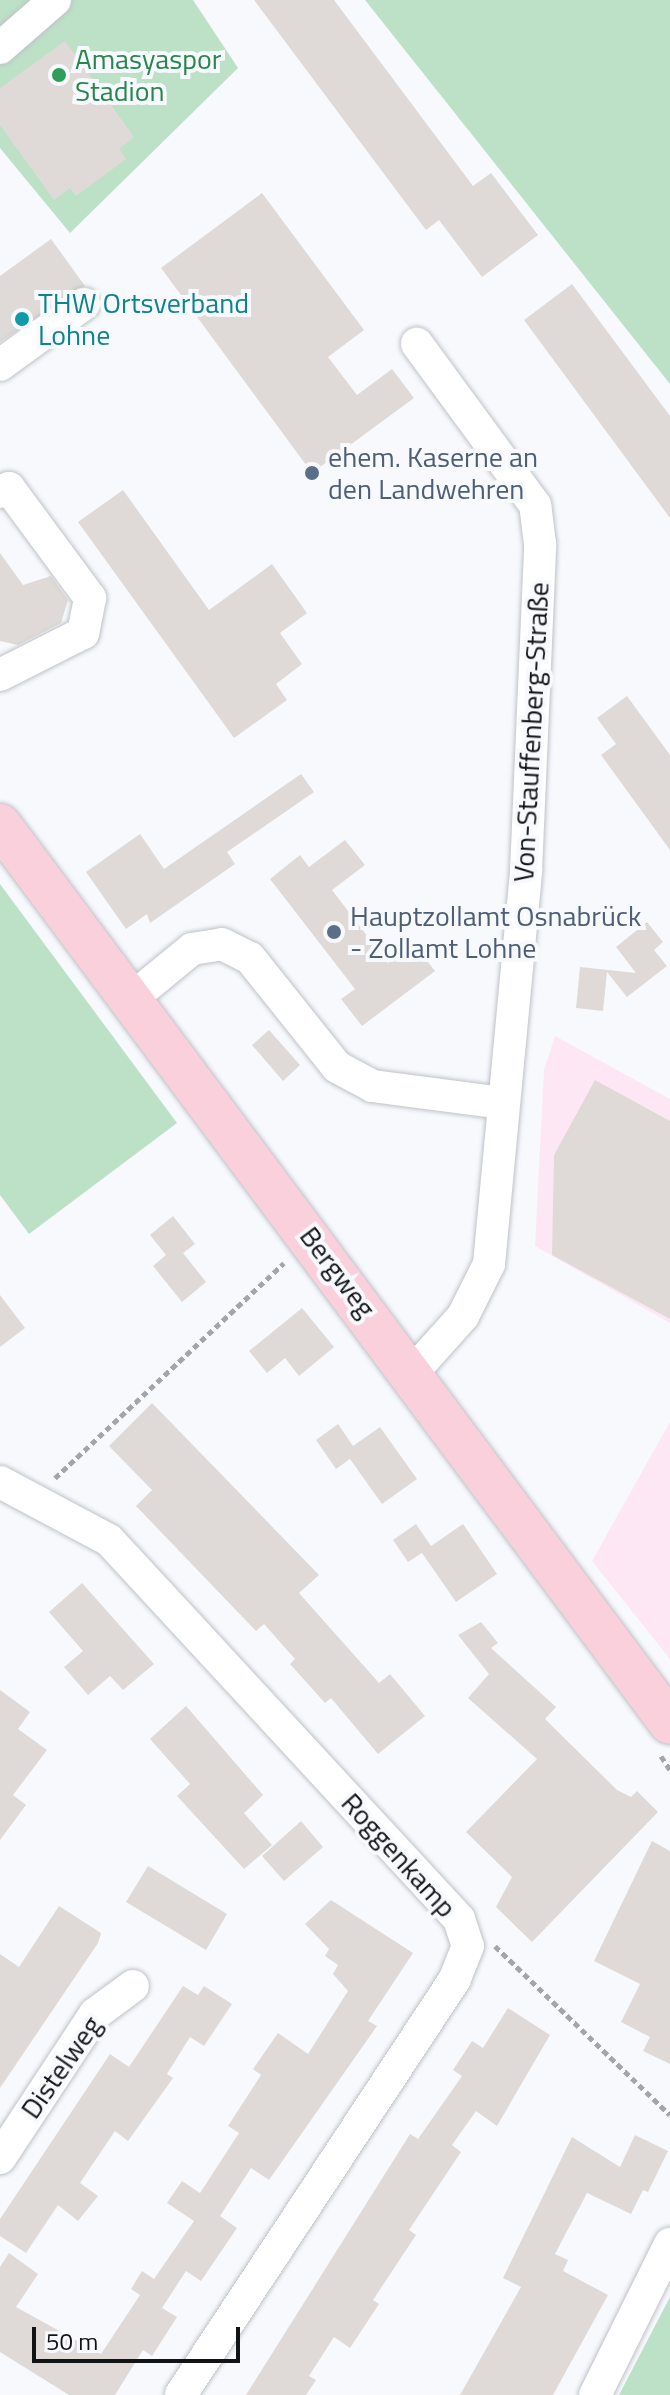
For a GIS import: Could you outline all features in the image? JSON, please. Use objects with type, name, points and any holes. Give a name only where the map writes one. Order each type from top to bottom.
[{"type":"main road","name":"Bergweg","points":[[0,825],[413,1372],[670,1723]]},
{"type":"street","points":[[0,48],[55,0]]},
{"type":"street","points":[[0,365],[84,304]]},
{"type":"street","name":"Von-Stauffenberg-Straße","points":[[413,1372],[463,1316],[489,1264],[526,871],[540,544],[535,505],[417,344]]},
{"type":"street","points":[[0,492],[9,488],[90,598],[83,633],[0,675]]},
{"type":"street","points":[[131,999],[192,949],[222,944],[250,958],[349,1073],[372,1086],[503,1103]]},
{"type":"street","name":"Roggenkamp","points":[[0,1482],[109,1540],[459,1919],[468,1946],[455,1979],[181,2395]]},
{"type":"street","name":"Distelweg","points":[[0,2158],[95,2014],[133,1986]]},
{"type":"street","points":[[595,2395],[670,2244]]},
{"type":"path","points":[[32,1498],[313,1238]]},
{"type":"path","points":[[468,1946],[494,1944],[670,2115]]},
{"type":"shaded area","points":[[555,1036],[670,1099],[670,1323],[535,1246],[544,1070]]},
{"type":"shaded area","points":[[670,1422],[670,1659],[592,1561]]},
{"type":"green space","name":"Amasyaspor Stadion","points":[[0,0],[193,0],[238,68],[70,233],[0,148]]},
{"type":"green space","points":[[365,0],[670,0],[670,384]]},
{"type":"green space","points":[[0,884],[177,1123],[29,1234],[0,1195]]},
{"type":"green space","points":[[670,2297],[670,2395],[619,2395]]},
{"type":"building","points":[[254,0],[334,0],[473,186],[491,173],[538,235],[482,277],[439,220],[426,230]]},
{"type":"building","points":[[65,41],[134,137],[119,149],[126,159],[76,196],[70,188],[54,200],[0,125],[0,88]]},
{"type":"building","points":[[262,193],[364,330],[328,357],[357,395],[392,369],[414,398],[312,473],[161,268]]},
{"type":"building","name":"THW Ortsverband Lohne","points":[[51,239],[85,286],[0,342],[0,276]]},
{"type":"building","points":[[572,284],[670,416],[670,518],[524,320]]},
{"type":"building","points":[[123,490],[209,610],[272,564],[307,613],[280,633],[302,664],[276,684],[287,700],[234,738],[78,522]]},
{"type":"building","points":[[0,553],[23,585],[51,576],[68,600],[61,623],[18,645],[0,641]]},
{"type":"building","points":[[627,696],[670,755],[670,850],[601,755],[616,744],[597,718]]},
{"type":"building","points":[[301,774],[314,792],[227,852],[235,864],[150,923],[147,914],[126,929],[86,872],[140,834],[164,869]]},
{"type":"building","points":[[345,840],[365,865],[332,890],[388,963],[413,943],[435,971],[362,1026],[341,999],[355,989],[270,879],[300,855],[309,867]]},
{"type":"building","points":[[647,922],[663,942],[654,950],[667,966],[627,997],[607,972],[603,1011],[576,1008],[580,967],[636,973],[616,947]]},
{"type":"building","points":[[269,1030],[300,1065],[283,1081],[252,1045]]},
{"type":"building","points":[[595,1080],[670,1121],[670,1319],[552,1255],[554,1155]]},
{"type":"building","points":[[173,1216],[195,1244],[183,1253],[206,1282],[182,1302],[153,1266],[166,1255],[150,1235]]},
{"type":"building","points":[[0,1295],[25,1328],[0,1347]]},
{"type":"building","points":[[302,1308],[334,1347],[299,1376],[285,1358],[267,1373],[249,1351]]},
{"type":"building","points":[[152,1403],[319,1575],[299,1593],[379,1683],[390,1674],[425,1716],[378,1754],[331,1698],[325,1703],[290,1664],[295,1659],[264,1624],[256,1631],[136,1506],[152,1490],[109,1446]]},
{"type":"building","points":[[338,1424],[353,1446],[380,1427],[417,1479],[382,1504],[350,1459],[336,1469],[316,1440]]},
{"type":"building","points":[[416,1524],[431,1546],[463,1524],[497,1574],[456,1602],[422,1553],[408,1562],[393,1540]]},
{"type":"building","points":[[82,1583],[154,1664],[123,1690],[110,1676],[88,1695],[64,1667],[83,1651],[49,1612]]},
{"type":"building","points":[[481,1622],[498,1643],[491,1648],[556,1707],[545,1719],[617,1790],[631,1797],[637,1791],[658,1812],[532,1942],[496,1907],[512,1877],[466,1832],[537,1759],[468,1698],[489,1674],[458,1635]]},
{"type":"building","points":[[0,1690],[30,1712],[18,1729],[47,1750],[13,1795],[26,1805],[0,1840]]},
{"type":"building","points":[[186,1706],[263,1795],[244,1813],[272,1845],[244,1869],[177,1796],[190,1784],[150,1739]]},
{"type":"building","points":[[301,1821],[323,1847],[284,1881],[262,1856]]},
{"type":"building","points":[[652,1841],[670,1851],[670,2064],[643,2051],[650,2037],[621,2022],[640,1984],[594,1961]]},
{"type":"building","points":[[148,1866],[227,1914],[206,1950],[126,1902]]},
{"type":"building","points":[[331,1900],[413,1953],[368,2021],[377,2026],[269,2180],[251,2168],[220,2216],[237,2228],[201,2281],[186,2271],[162,2308],[177,2317],[152,2356],[143,2350],[115,2395],[69,2395],[0,2352],[0,2267],[9,2253],[38,2274],[16,2307],[101,2354],[140,2295],[131,2289],[142,2271],[154,2279],[194,2221],[167,2203],[182,2181],[200,2193],[239,2133],[228,2126],[261,2075],[253,2069],[278,2033],[308,2054],[348,1991],[333,1974],[338,1965],[325,1956],[329,1949],[305,1924]]},
{"type":"building","points":[[59,1906],[101,1933],[98,1943],[0,2088],[0,1954],[19,1967]]},
{"type":"building","points":[[183,1986],[198,1995],[204,1986],[232,2004],[204,2046],[190,2037],[167,2074],[173,2078],[128,2141],[115,2131],[80,2183],[98,2196],[78,2221],[58,2205],[26,2253],[0,2236],[0,2219],[110,2054],[129,2067]]},
{"type":"building","points":[[508,2008],[550,2035],[497,2126],[476,2111],[452,2145],[461,2152],[409,2230],[416,2235],[373,2300],[379,2304],[350,2348],[334,2337],[309,2376],[316,2380],[306,2395],[246,2395],[410,2134],[418,2139],[462,2076],[453,2070],[472,2041],[483,2048]]},
{"type":"building","points":[[635,2135],[668,2151],[648,2192],[643,2190],[631,2214],[587,2193],[555,2254],[568,2260],[563,2271],[608,2295],[553,2395],[460,2395],[521,2287],[503,2278],[572,2137],[620,2167]]},
{"type":"place","name":"Amasyaspor Stadion","points":[[59,75]]},
{"type":"place","name":"THW Ortsverband Lohne","points":[[22,319]]},
{"type":"place","name":"ehem. Kaserne an den Landwehren","points":[[312,473]]},
{"type":"place","name":"Hauptzollamt Osnabrück - Zollamt Lohne","points":[[334,932]]}]
